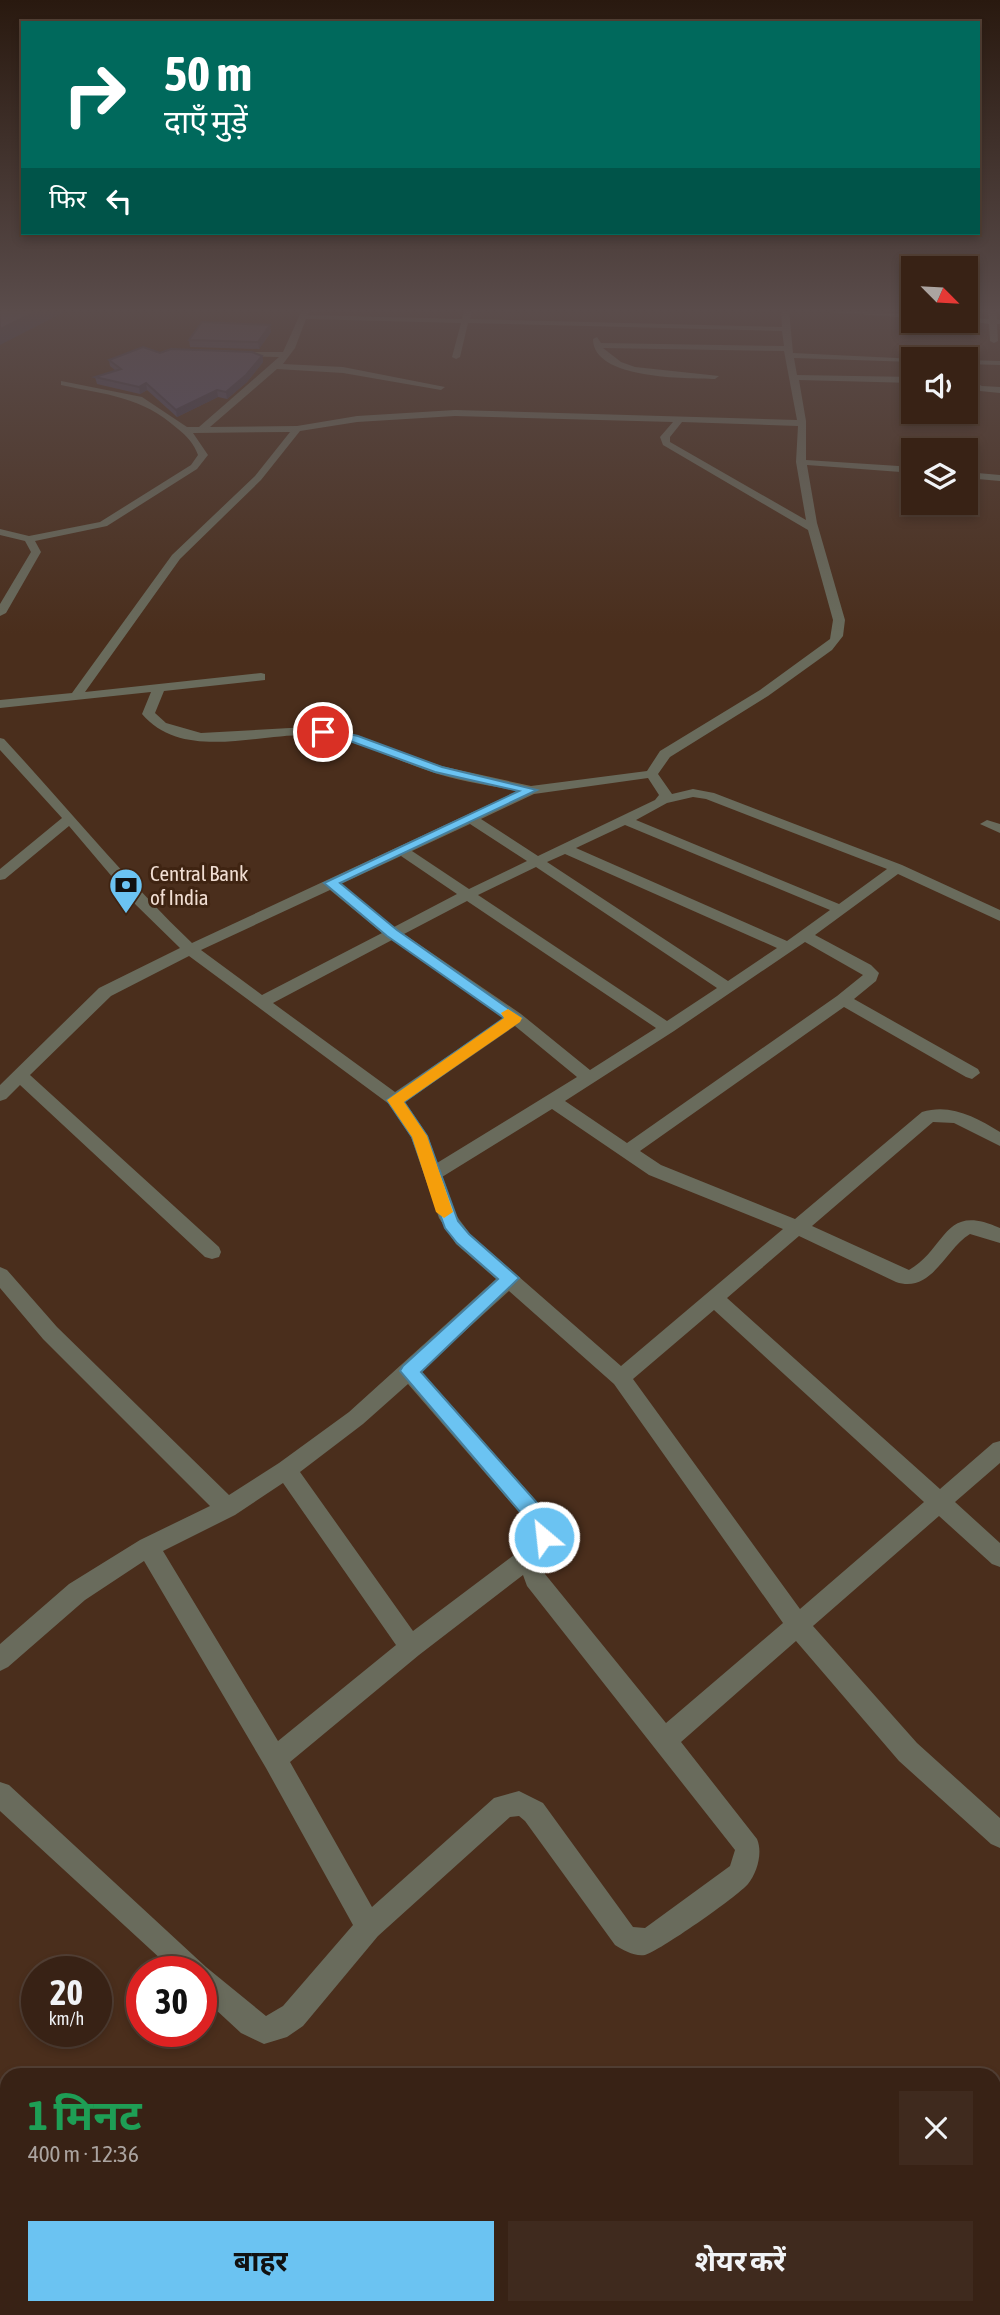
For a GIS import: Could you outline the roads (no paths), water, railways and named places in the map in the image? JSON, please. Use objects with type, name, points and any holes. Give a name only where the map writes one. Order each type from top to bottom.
[{"type":"street","points":[[0,532],[29,539],[103,524],[194,467],[202,455],[202,450],[184,430],[167,418]]},
{"type":"street","points":[[203,428],[215,418]]},
{"type":"street","points":[[184,430],[297,429],[368,418]]},
{"type":"street","points":[[608,418],[802,423]]},
{"type":"street","points":[[0,1095],[105,992],[189,949],[531,790],[650,774],[665,754],[764,693],[828,648],[840,632],[839,620],[812,528],[801,462],[801,418]]},
{"type":"street","points":[[679,420],[665,437],[666,443],[812,528]]},
{"type":"street","points":[[76,696],[170,565],[258,478],[297,429]]},
{"type":"street","points":[[801,462],[901,469]]},
{"type":"street","points":[[978,476],[1000,478]]},
{"type":"street","points":[[0,613],[36,552],[29,539]]},
{"type":"street","points":[[0,705],[261,677]]},
{"type":"street","points":[[159,688],[148,713],[172,732],[197,737],[308,731],[332,733],[439,769],[531,790]]},
{"type":"street","points":[[0,742],[70,818],[141,902],[189,949],[395,1100],[419,1136],[451,1224],[463,1239],[621,1378],[799,1627],[908,1752],[1000,1834]]},
{"type":"street","points":[[650,774],[666,799]]},
{"type":"street","points":[[261,1002],[467,895],[666,799],[688,793],[703,794],[897,868],[1000,916]]},
{"type":"street","points":[[0,876],[70,818]]},
{"type":"street","points":[[471,818],[727,987]]},
{"type":"street","points":[[625,820],[842,910]]},
{"type":"street","points":[[566,849],[786,946]]},
{"type":"street","points":[[401,850],[667,1028]]},
{"type":"street","points":[[432,1174],[554,1102],[667,1028],[842,910],[897,868]]},
{"type":"street","points":[[331,883],[392,933],[514,1018],[589,1078]]},
{"type":"street","points":[[629,1150],[868,981],[871,974],[804,935]]},
{"type":"street","points":[[843,1000],[972,1073]]},
{"type":"street","points":[[395,1100],[514,1018]]},
{"type":"street","points":[[20,1075],[212,1252]]},
{"type":"street","points":[[554,1102],[655,1170],[799,1228],[911,1278],[929,1268],[957,1231],[964,1226],[974,1226],[1000,1236]]},
{"type":"street","points":[[621,1378],[928,1116],[946,1114],[960,1117],[1000,1140]]},
{"type":"street","points":[[0,1275],[50,1333],[227,1507]]},
{"type":"street","points":[[0,1659],[77,1592],[148,1547],[227,1507],[286,1470],[356,1418],[510,1278]]},
{"type":"street","points":[[715,1299],[937,1503],[1000,1557]]},
{"type":"street","points":[[217,1992],[251,2023],[264,2030],[277,2027],[293,2017],[369,1927],[503,1807],[514,1802],[524,1803],[534,1812],[624,1936],[634,1942],[645,1943],[654,1938],[739,1875],[747,1857],[748,1848],[743,1839],[545,1593],[533,1570],[544,1537],[539,1520],[409,1371]]},
{"type":"street","points":[[665,1740],[799,1627],[1000,1450]]},
{"type":"street","points":[[286,1470],[411,1647]]},
{"type":"street","points":[[148,1547],[275,1759],[369,1927]]},
{"type":"street","points":[[275,1759],[411,1647],[538,1550]]},
{"type":"street","points":[[0,1794],[177,1956]]},
{"type":"place","name":"Central Bank of India","points":[[126,915]]}]
